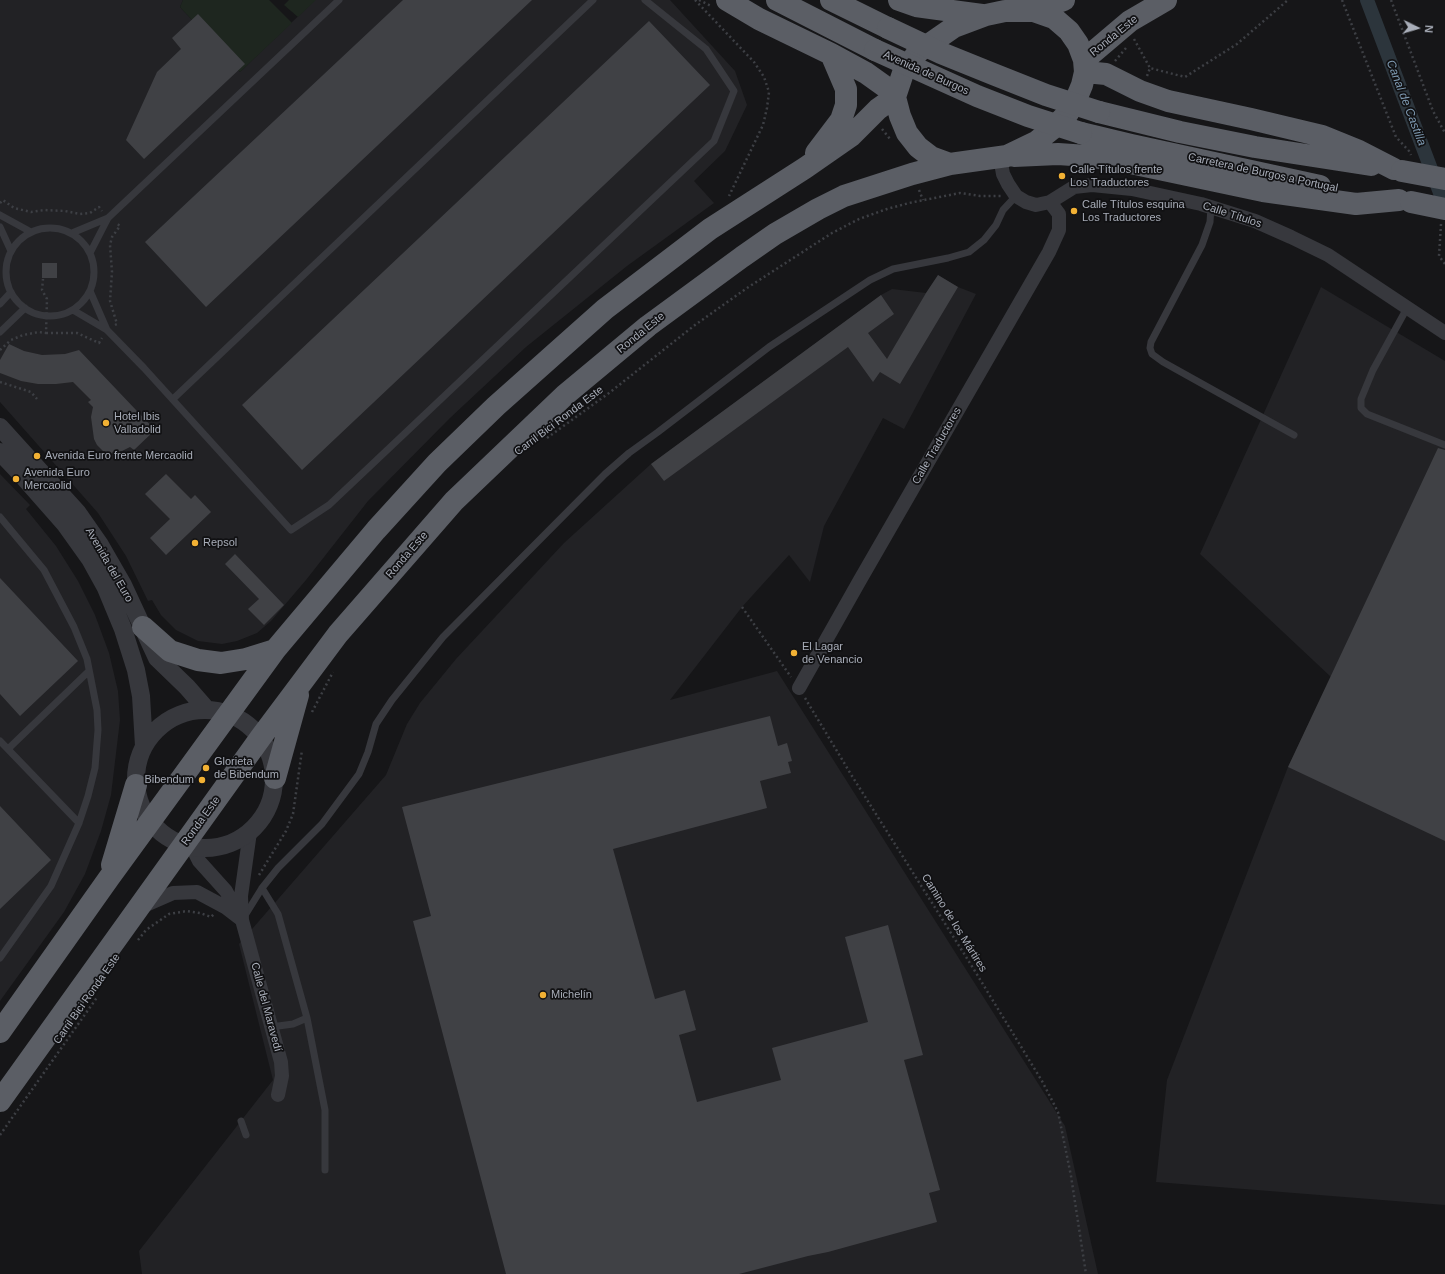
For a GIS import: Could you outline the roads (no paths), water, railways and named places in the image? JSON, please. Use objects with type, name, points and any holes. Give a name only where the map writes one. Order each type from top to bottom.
[{"type":"highway","points":[[0,1032],[109,878],[275,650],[376,530],[437,463],[496,406],[605,309],[704,233],[805,168],[851,136],[878,109],[896,94],[866,73],[759,19],[727,0]]},
{"type":"highway","name":"Avenida de Burgos","points":[[777,0],[875,50],[976,96],[1028,116],[1081,133]]},
{"type":"highway","points":[[831,0],[941,53],[1046,95],[1099,112],[1180,132],[1255,147],[1445,179]]},
{"type":"highway","points":[[899,0],[916,6],[986,15]]},
{"type":"highway","name":"Ronda Este","points":[[1034,11],[1064,0]]},
{"type":"highway","name":"Ronda Este","points":[[1085,66],[1130,32],[1166,0]]},
{"type":"highway","name":"Ronda Este","points":[[0,1101],[137,909],[187,846],[260,737],[338,634],[454,501],[565,395],[648,326],[775,234],[844,196],[912,174],[950,164],[1004,157],[1036,142],[1068,113],[1077,97],[1085,66],[1078,44],[1069,31],[1054,18],[1034,11],[1005,11],[986,15],[954,27],[918,52],[902,72],[896,94],[900,116],[907,133],[918,147],[932,157],[950,164]]},
{"type":"highway","points":[[805,168],[841,120],[846,105],[846,89],[831,54]]},
{"type":"highway","points":[[1085,66],[1106,74],[1140,91],[1168,101],[1322,136],[1359,151],[1398,170]]},
{"type":"highway","name":"Carretera de Burgos a Portugal","points":[[1081,133],[1131,146],[1445,210]]},
{"type":"highway","points":[[1004,157],[1058,154],[1087,156],[1263,191],[1356,204],[1405,201]]},
{"type":"highway","points":[[143,627],[170,651],[198,660],[221,663],[246,659],[275,650]]},
{"type":"highway","points":[[275,778],[301,684]]},
{"type":"highway","points":[[109,878],[136,785]]},
{"type":"street","points":[[1004,157],[1003,174],[1016,196]]},
{"type":"street","name":"Calle Títulos","points":[[1016,196],[1026,202],[1036,205],[1050,202],[1074,187],[1092,185],[1132,189],[1211,207],[1256,221],[1328,255],[1445,333]]},
{"type":"street","name":"Calle Traductores","points":[[799,688],[1049,252],[1059,230],[1059,214],[1050,202]]},
{"type":"street","name":"Avenida del Euro","points":[[0,427],[77,512],[100,545],[123,585],[157,658],[187,687],[207,710]]},
{"type":"street","name":"Avenida del Euro","points":[[0,452],[65,524],[90,559],[106,588],[123,629],[136,670],[142,704],[144,746]]},
{"type":"street","points":[[207,710],[228,713],[250,726],[260,737],[270,755],[275,778],[268,807],[250,832],[235,842],[218,848],[200,849],[187,846],[165,836],[150,822],[140,804],[136,785],[137,765],[144,746],[152,734],[162,724],[176,716],[191,711],[207,710]]},
{"type":"street","name":"Calle del Maravedí","points":[[250,832],[241,896],[242,920],[281,1062],[282,1076],[278,1095]]},
{"type":"street","name":"Calle del Maravedí","points":[[187,846],[199,862],[226,891],[242,920]]},
{"type":"street","points":[[137,909],[173,893],[197,892],[225,907],[242,920]]},
{"type":"lane","points":[[90,253],[108,218],[339,0]]},
{"type":"lane","points":[[173,399],[593,0]]},
{"type":"lane","points":[[73,310],[107,330],[173,399],[291,530],[329,505],[714,141],[734,91],[706,49],[646,0]]},
{"type":"lane","points":[[242,920],[262,888],[278,868],[322,824],[359,774],[368,752],[376,724],[392,700],[443,637],[605,474],[629,453],[768,346],[870,280],[893,269],[948,258],[969,252],[984,240],[996,225],[1003,210],[1016,196]]},
{"type":"lane","points":[[1211,207],[1210,222],[1202,245],[1151,342],[1150,348],[1152,354],[1162,362],[1294,435]]},
{"type":"lane","points":[[0,215],[31,232]]},
{"type":"lane","points":[[72,233],[108,218]]},
{"type":"lane","points":[[0,226],[11,251]]},
{"type":"lane","points":[[41,229],[62,229],[72,233],[82,242],[90,253],[94,265],[94,278],[90,291],[83,302],[73,310],[59,315],[46,316],[25,308],[11,292],[7,279],[7,265],[11,251],[20,240],[31,232],[41,229]]},
{"type":"lane","points":[[90,291],[107,330]]},
{"type":"lane","points":[[0,304],[11,292]]},
{"type":"lane","points":[[0,332],[25,308]]},
{"type":"lane","points":[[1407,308],[1373,370],[1361,399],[1361,408],[1367,414],[1445,445]]},
{"type":"lane","points":[[0,517],[44,570],[74,627],[87,659],[97,710],[98,730],[94,768],[88,796],[79,823],[51,886],[0,958]]},
{"type":"lane","points":[[8,749],[89,671]]},
{"type":"lane","points":[[0,741],[79,823]]},
{"type":"lane","points":[[262,888],[278,914],[307,1018],[325,1110],[325,1170]]},
{"type":"lane","points":[[271,1027],[293,1024],[307,1018]]},
{"type":"lane","points":[[241,1121],[246,1135]]},
{"type":"waterway","name":"Canal de Castilla","points":[[1367,0],[1445,206]]},
{"type":"place","name":"Calle Títulos frente Los Traductores","points":[[1062,176]]},
{"type":"place","name":"Calle Títulos esquina Los Traductores","points":[[1074,211]]},
{"type":"place","name":"Hotel Ibis Valladolid","points":[[106,423]]},
{"type":"place","name":"Avenida Euro frente Mercaolid","points":[[37,456]]},
{"type":"place","name":"Avenida Euro Mercaolid","points":[[16,479]]},
{"type":"place","name":"Repsol","points":[[195,543]]},
{"type":"place","name":"El Lagar de Venancio","points":[[794,653]]},
{"type":"place","name":"Glorieta de Bibendum","points":[[206,768]]},
{"type":"place","name":"Bibendum","points":[[202,780]]},
{"type":"place","name":"Michelín","points":[[543,995]]}]
